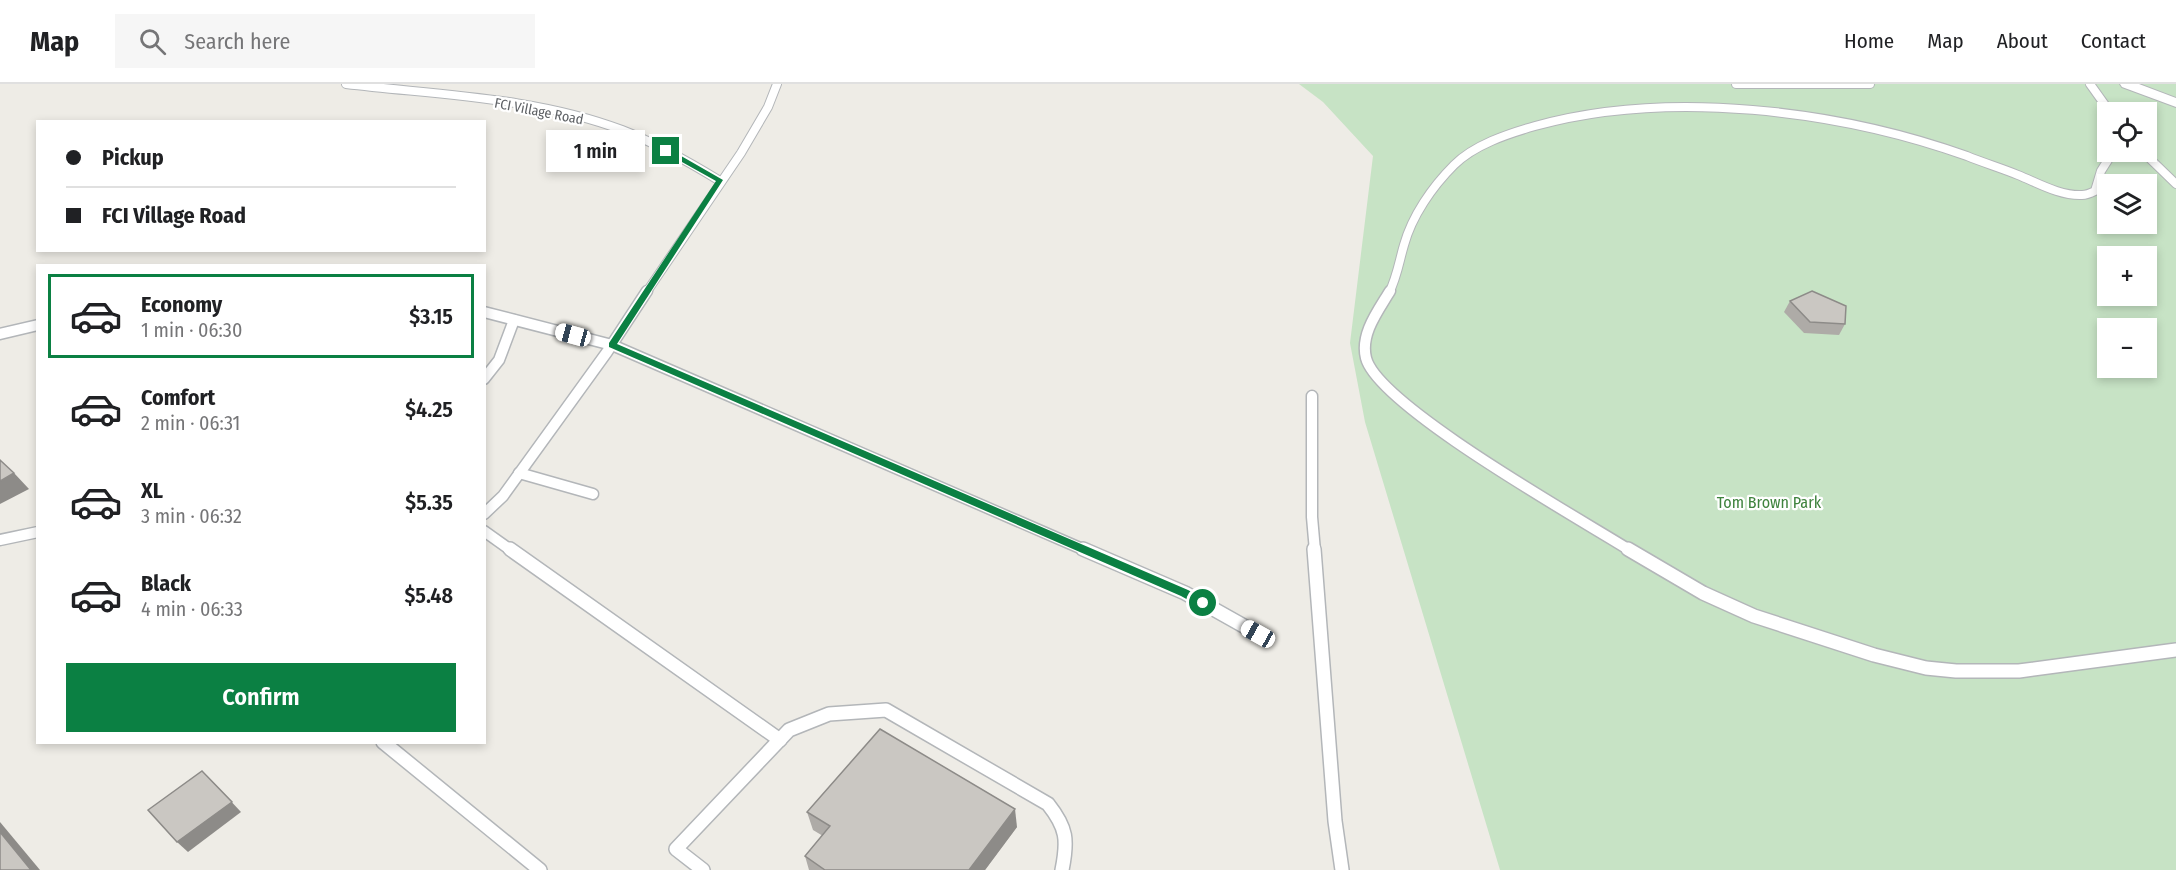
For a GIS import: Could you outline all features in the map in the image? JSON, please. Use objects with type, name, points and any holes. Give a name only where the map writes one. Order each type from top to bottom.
[{"type":"street","points":[[2127,84],[2176,103]]},
{"type":"lane","name":"FCI Village Road","points":[[346,84],[531,108],[584,119],[620,129],[651,142],[720,180]]},
{"type":"lane","points":[[486,512],[503,496],[612,345],[720,180],[741,153],[768,107],[777,84]]},
{"type":"lane","points":[[1736,84],[1870,84]]},
{"type":"lane","points":[[2090,84],[2103,102]]},
{"type":"lane","points":[[2107,162],[2101,171],[2095,191],[2080,195],[1925,142],[1806,114],[1725,106],[1658,104],[1614,107],[1547,119],[1516,128],[1483,144],[1452,166],[1418,213],[1404,242],[1394,283],[1367,335],[1364,349],[1368,366],[1386,387],[1453,440],[1684,583],[1754,616],[1887,660],[1930,669],[2011,670],[2176,650]]},
{"type":"lane","points":[[2153,162],[2176,184]]},
{"type":"lane","points":[[486,313],[612,345],[1185,593],[1258,634]]},
{"type":"lane","points":[[486,376],[499,360],[514,320]]},
{"type":"lane","points":[[0,334],[36,325]]},
{"type":"lane","points":[[1312,396],[1312,517],[1335,821],[1342,870]]},
{"type":"lane","points":[[519,473],[593,494]]},
{"type":"lane","points":[[0,540],[36,532]]},
{"type":"lane","points":[[486,532],[780,740]]},
{"type":"lane","points":[[703,870],[676,849],[789,730],[829,714],[886,710],[1048,804],[1061,819],[1068,842],[1062,870]]},
{"type":"lane","points":[[386,744],[540,870]]},
{"type":"green space","name":"Tom Brown Park","points":[[1299,84],[2176,84],[2176,870],[1500,870],[1365,422],[1350,343],[1373,156],[1323,102]]},
{"type":"building","points":[[1812,291],[1846,306],[1845,324],[1810,322],[1790,301]]},
{"type":"building","points":[[0,460],[14,473],[0,481]]},
{"type":"building","points":[[880,729],[1015,809],[969,870],[825,870],[805,856],[830,826],[807,812]]},
{"type":"building","points":[[202,771],[232,802],[177,842],[148,810]]},
{"type":"building","points":[[0,832],[31,870],[0,870]]},
{"type":"route","points":[[666,151],[720,180],[612,345],[1185,593],[1203,603]]}]
